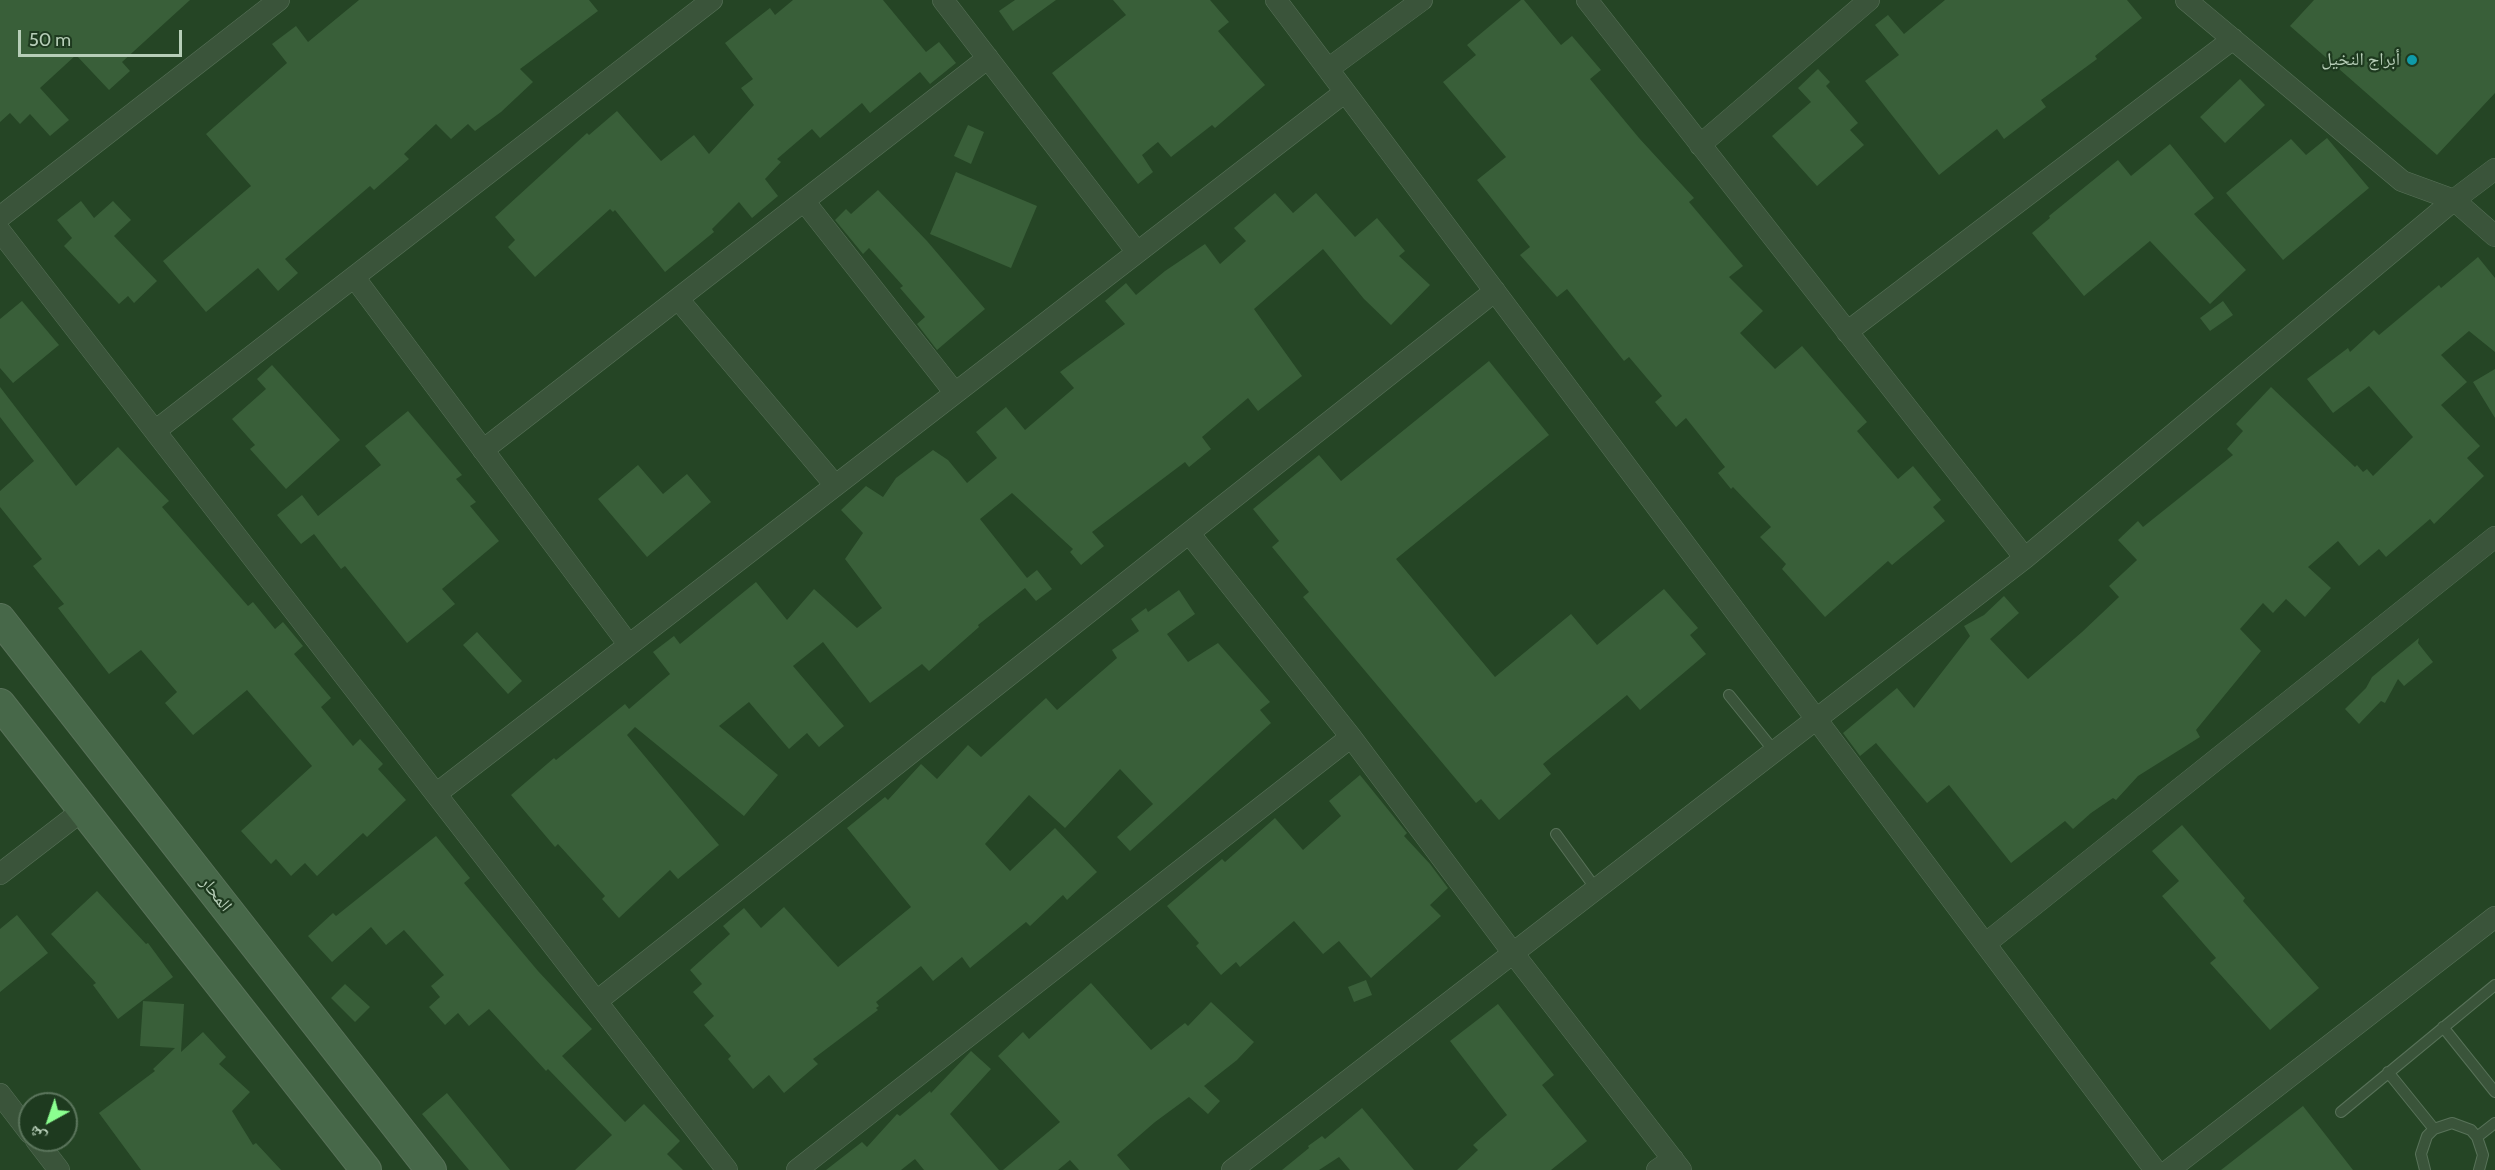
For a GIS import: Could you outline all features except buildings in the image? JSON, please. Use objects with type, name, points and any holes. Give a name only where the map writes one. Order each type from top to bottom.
[{"type":"street","points":[[0,217],[279,0]]},
{"type":"street","points":[[155,431],[712,0]]},
{"type":"street","points":[[943,0],[1137,252]]},
{"type":"street","points":[[1276,0],[2155,1170]]},
{"type":"street","points":[[1328,69],[1422,0]]},
{"type":"street","points":[[1587,0],[2025,558]]},
{"type":"street","points":[[1700,145],[1869,0]]},
{"type":"street","points":[[2186,0],[2403,181],[2454,200],[2495,237]]},
{"type":"street","points":[[1847,332],[2233,39]]},
{"type":"street","points":[[483,450],[988,58]]},
{"type":"street","points":[[436,794],[1345,92]]},
{"type":"street","points":[[1232,1170],[2025,558],[2454,200],[2495,169]]},
{"type":"street","points":[[804,201],[955,393]]},
{"type":"street","points":[[0,231],[727,1170]]},
{"type":"street","points":[[354,276],[628,645]]},
{"type":"street","points":[[597,1001],[1495,291]]},
{"type":"street","points":[[678,299],[835,485]]},
{"type":"street","points":[[1189,533],[1350,737],[1670,1166]]},
{"type":"street","points":[[1985,944],[2495,537]]},
{"type":"street","name":"المحار","points":[[0,619],[431,1170]]},
{"type":"street","points":[[0,704],[366,1170]]},
{"type":"street","points":[[797,1170],[1350,737]]},
{"type":"street","points":[[0,874],[83,810]]},
{"type":"street","points":[[2169,1170],[2495,917]]},
{"type":"street","points":[[0,1094],[18,1117]]},
{"type":"street","points":[[42,1152],[50,1167]]},
{"type":"lane","points":[[1729,695],[1775,752]]},
{"type":"lane","points":[[1556,834],[1596,889]]},
{"type":"lane","points":[[2341,1112],[2443,1027],[2493,989]]},
{"type":"lane","points":[[2443,1027],[2495,1092]]},
{"type":"lane","points":[[2388,1072],[2434,1129]]},
{"type":"lane","points":[[2425,1170],[2421,1154],[2422,1144],[2434,1129],[2452,1123],[2470,1130],[2477,1137],[2483,1155],[2479,1170]]},
{"type":"lane","points":[[2477,1137],[2495,1123]]},
{"type":"place","name":"أبراج النخيل","points":[[2412,60]]}]
